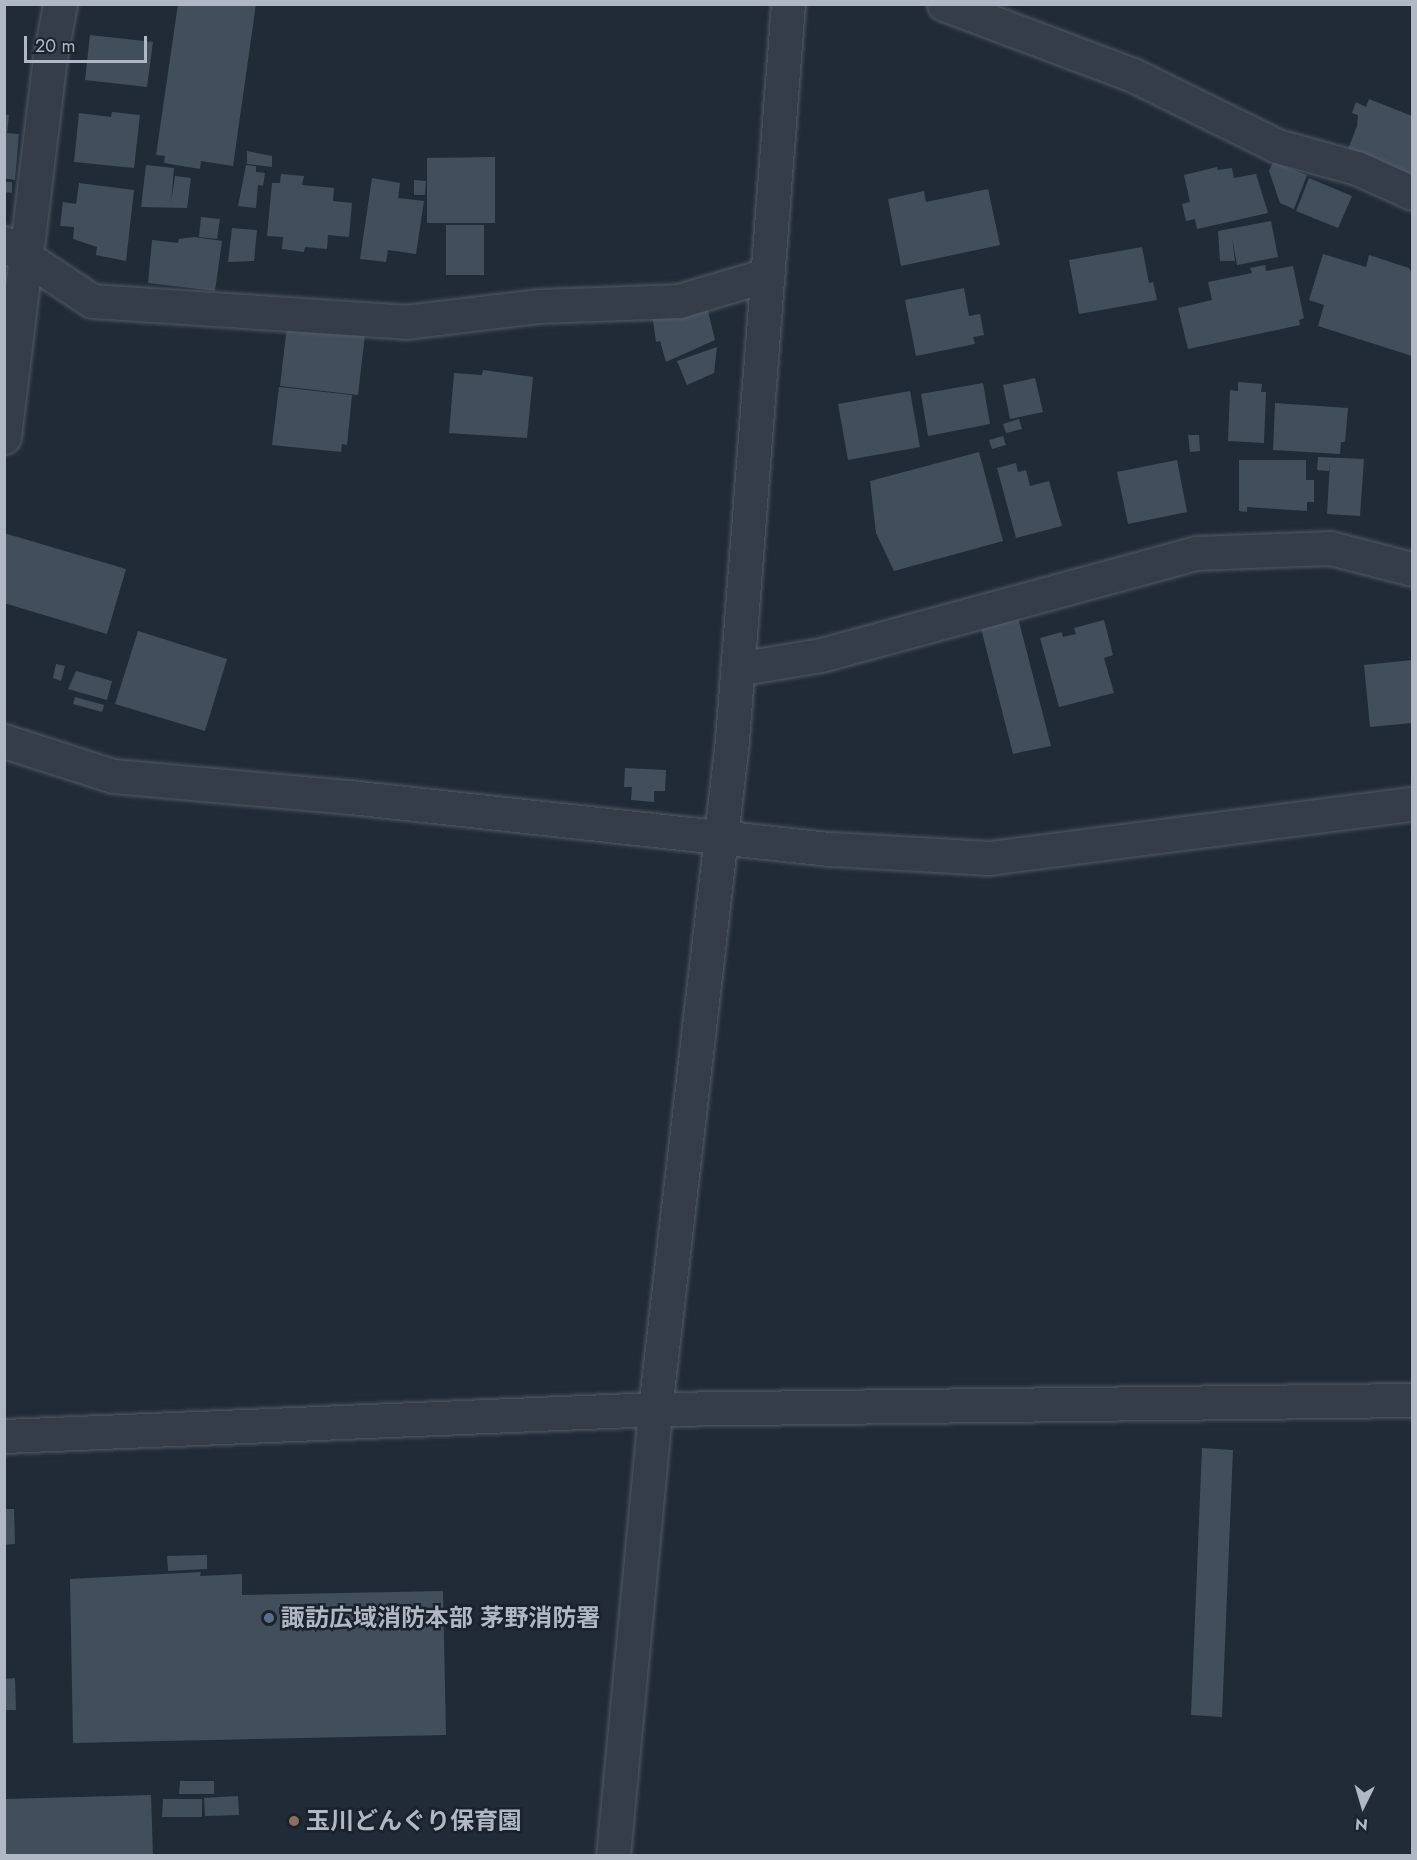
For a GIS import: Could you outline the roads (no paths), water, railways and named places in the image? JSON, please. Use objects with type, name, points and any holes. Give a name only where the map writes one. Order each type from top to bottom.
[{"type":"street","points":[[4,438],[16,250],[60,4]]},
{"type":"street","points":[[613,1856],[655,1409],[721,838],[737,669],[788,4]]},
{"type":"street","points":[[944,4],[1133,75],[1277,146],[1357,168],[1413,193]]},
{"type":"street","points":[[16,250],[92,301],[405,322],[540,306],[680,301],[767,275]]},
{"type":"street","points":[[737,669],[821,655],[1196,553],[1330,548],[1413,569]]},
{"type":"street","points":[[4,741],[113,776],[350,797],[831,849],[989,858],[1413,804]]},
{"type":"street","points":[[4,1436],[655,1409],[1413,1400]]},
{"type":"place","name":"諏訪広域消防本部 茅野消防署","points":[[269,1618]]},
{"type":"place","name":"玉川どんぐり保育園","points":[[294,1821]]}]
